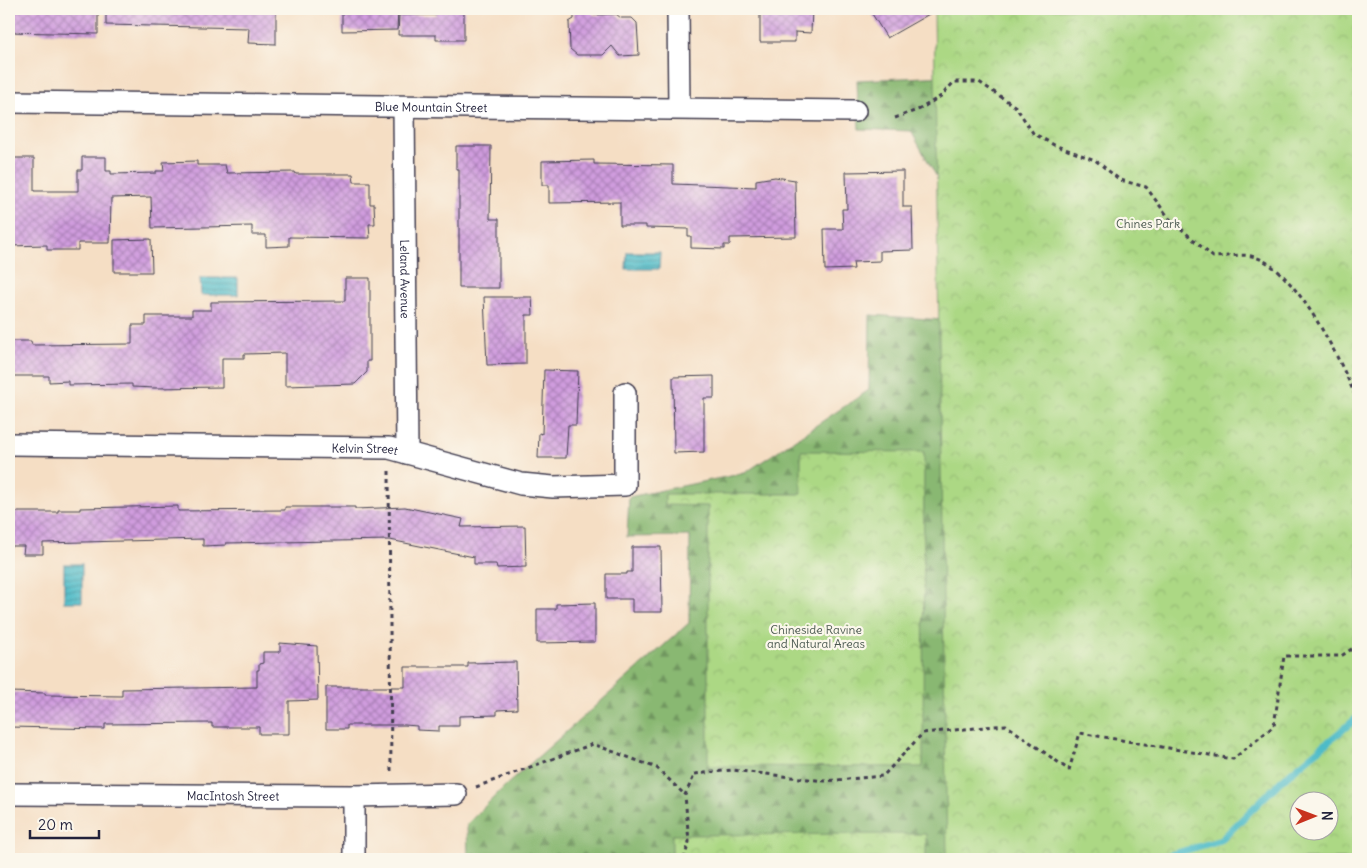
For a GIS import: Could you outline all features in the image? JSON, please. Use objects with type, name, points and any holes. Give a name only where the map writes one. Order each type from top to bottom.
[{"type":"street","points":[[678,9],[679,108]]},
{"type":"street","name":"Blue Mountain Street","points":[[9,102],[854,111]]},
{"type":"street","name":"Leland Avenue","points":[[398,450],[404,107]]},
{"type":"street","name":"Kelvin Street","points":[[9,444],[398,450],[536,486],[626,485],[625,393]]},
{"type":"street","name":"MacIntosh Street","points":[[9,794],[391,796],[456,794]]},
{"type":"street","points":[[354,796],[354,859]]},
{"type":"path","points":[[894,118],[920,109],[941,96],[954,82],[979,82],[1016,107],[1032,133],[1054,145],[1095,160],[1120,180],[1146,187],[1169,218],[1213,257],[1255,256],[1279,270],[1310,309],[1345,370],[1358,402]]},
{"type":"path","points":[[391,796],[398,450]]},
{"type":"path","points":[[684,859],[688,842],[685,795],[695,774],[732,770],[825,781],[883,776],[923,732],[1006,725],[1068,770],[1080,733],[1233,759],[1274,726],[1284,656],[1341,656],[1358,645]]},
{"type":"path","points":[[456,794],[593,744],[657,768],[685,795]]},
{"type":"green space","name":"Chines Park","points":[[934,9],[1358,9],[1358,859],[947,859]]},
{"type":"green space","name":"Chines Park","points":[[1358,9],[1358,859],[468,859],[467,824],[504,787],[689,623],[690,536],[627,537],[629,497],[745,473],[869,390],[870,315],[943,320],[943,188],[911,131],[859,129],[857,80],[949,76]]},
{"type":"green space","name":"Chineside Ravine and Natural Areas","points":[[801,451],[924,452],[923,767],[708,766],[708,506],[665,505],[665,494],[801,494]]},
{"type":"green space","points":[[926,834],[926,859],[672,859],[672,835]]},
{"type":"water","points":[[627,252],[660,252],[659,269],[626,269]]},
{"type":"water","points":[[200,278],[238,278],[238,295],[201,295]]},
{"type":"water","points":[[64,564],[82,564],[82,602],[64,602]]},
{"type":"building","points":[[9,9],[98,9],[98,34],[9,32]]},
{"type":"building","points":[[106,9],[276,9],[276,44],[248,43],[249,28],[106,25]]},
{"type":"building","points":[[342,9],[398,9],[397,30],[342,31]]},
{"type":"building","points":[[436,9],[464,9],[464,40],[436,40],[436,35],[398,35],[399,15],[436,15]]},
{"type":"building","points":[[574,9],[589,9],[594,15],[616,14],[621,18],[632,18],[637,23],[639,55],[620,56],[612,46],[603,55],[577,55],[570,49],[569,22],[574,19]]},
{"type":"building","points":[[760,9],[812,9],[811,33],[795,32],[795,42],[760,42]]},
{"type":"building","points":[[869,9],[938,9],[887,38]]},
{"type":"building","points":[[456,146],[491,146],[490,219],[499,219],[499,288],[459,288],[459,169],[456,169]]},
{"type":"building","points":[[82,157],[106,157],[106,171],[111,171],[111,174],[156,173],[156,171],[164,171],[163,162],[197,161],[197,165],[225,165],[227,173],[295,172],[296,174],[353,174],[354,182],[370,182],[370,204],[374,204],[375,224],[369,224],[370,238],[289,237],[289,246],[266,247],[266,235],[252,235],[252,226],[152,228],[151,197],[111,198],[110,243],[78,243],[78,250],[47,250],[47,245],[9,246],[9,158],[34,158],[34,191],[78,191],[78,170],[82,170]]},
{"type":"building","points":[[594,160],[594,164],[673,165],[673,184],[756,187],[756,180],[775,177],[795,180],[796,237],[730,238],[730,245],[724,245],[724,249],[691,248],[691,236],[688,236],[688,229],[646,228],[646,225],[620,225],[620,202],[549,203],[549,185],[542,185],[542,161]]},
{"type":"building","points":[[903,171],[903,207],[912,207],[913,250],[880,251],[880,261],[853,262],[854,269],[825,270],[824,229],[843,229],[842,209],[847,209],[846,172]]},
{"type":"building","points":[[151,239],[152,272],[114,272],[114,240]]},
{"type":"building","points":[[345,278],[370,278],[370,361],[367,361],[367,372],[355,384],[285,386],[285,353],[244,354],[244,358],[222,358],[222,387],[155,388],[132,387],[132,384],[68,385],[68,381],[49,382],[49,376],[9,376],[9,341],[31,341],[32,345],[132,344],[132,325],[146,325],[146,316],[192,316],[192,310],[211,310],[211,302],[345,301]]},
{"type":"building","points":[[484,297],[532,297],[533,315],[526,315],[526,364],[487,365]]},
{"type":"building","points":[[544,370],[578,371],[576,425],[568,425],[566,458],[538,458],[539,433],[542,434]]},
{"type":"building","points":[[714,376],[714,398],[704,398],[704,452],[674,453],[673,377]]},
{"type":"building","points":[[178,506],[178,511],[285,510],[285,507],[355,507],[355,509],[405,507],[463,519],[461,527],[525,526],[526,567],[497,568],[496,564],[474,564],[474,557],[390,540],[226,543],[226,545],[203,546],[203,539],[43,543],[43,554],[23,554],[24,546],[9,546],[9,512],[58,512],[58,510],[80,510],[80,508]]},
{"type":"building","points":[[632,547],[661,547],[662,612],[632,612],[632,599],[606,599],[606,574],[627,574],[627,572],[632,572]]},
{"type":"building","points":[[595,603],[595,642],[537,643],[537,609],[556,609],[556,604]]},
{"type":"building","points":[[280,643],[317,646],[318,700],[289,701],[289,734],[259,734],[259,727],[212,727],[212,723],[105,724],[105,729],[9,727],[9,692],[45,693],[45,695],[122,696],[122,689],[257,687],[257,670],[259,670],[259,664],[263,663],[263,652],[280,652]]},
{"type":"building","points":[[516,662],[517,709],[497,710],[497,715],[459,716],[459,726],[439,726],[439,731],[417,730],[417,726],[405,725],[347,725],[347,729],[326,729],[326,687],[405,687],[405,667],[468,667],[468,663]]},
{"type":"waterway","points":[[1156,859],[1221,840],[1281,781],[1358,717]]}]
